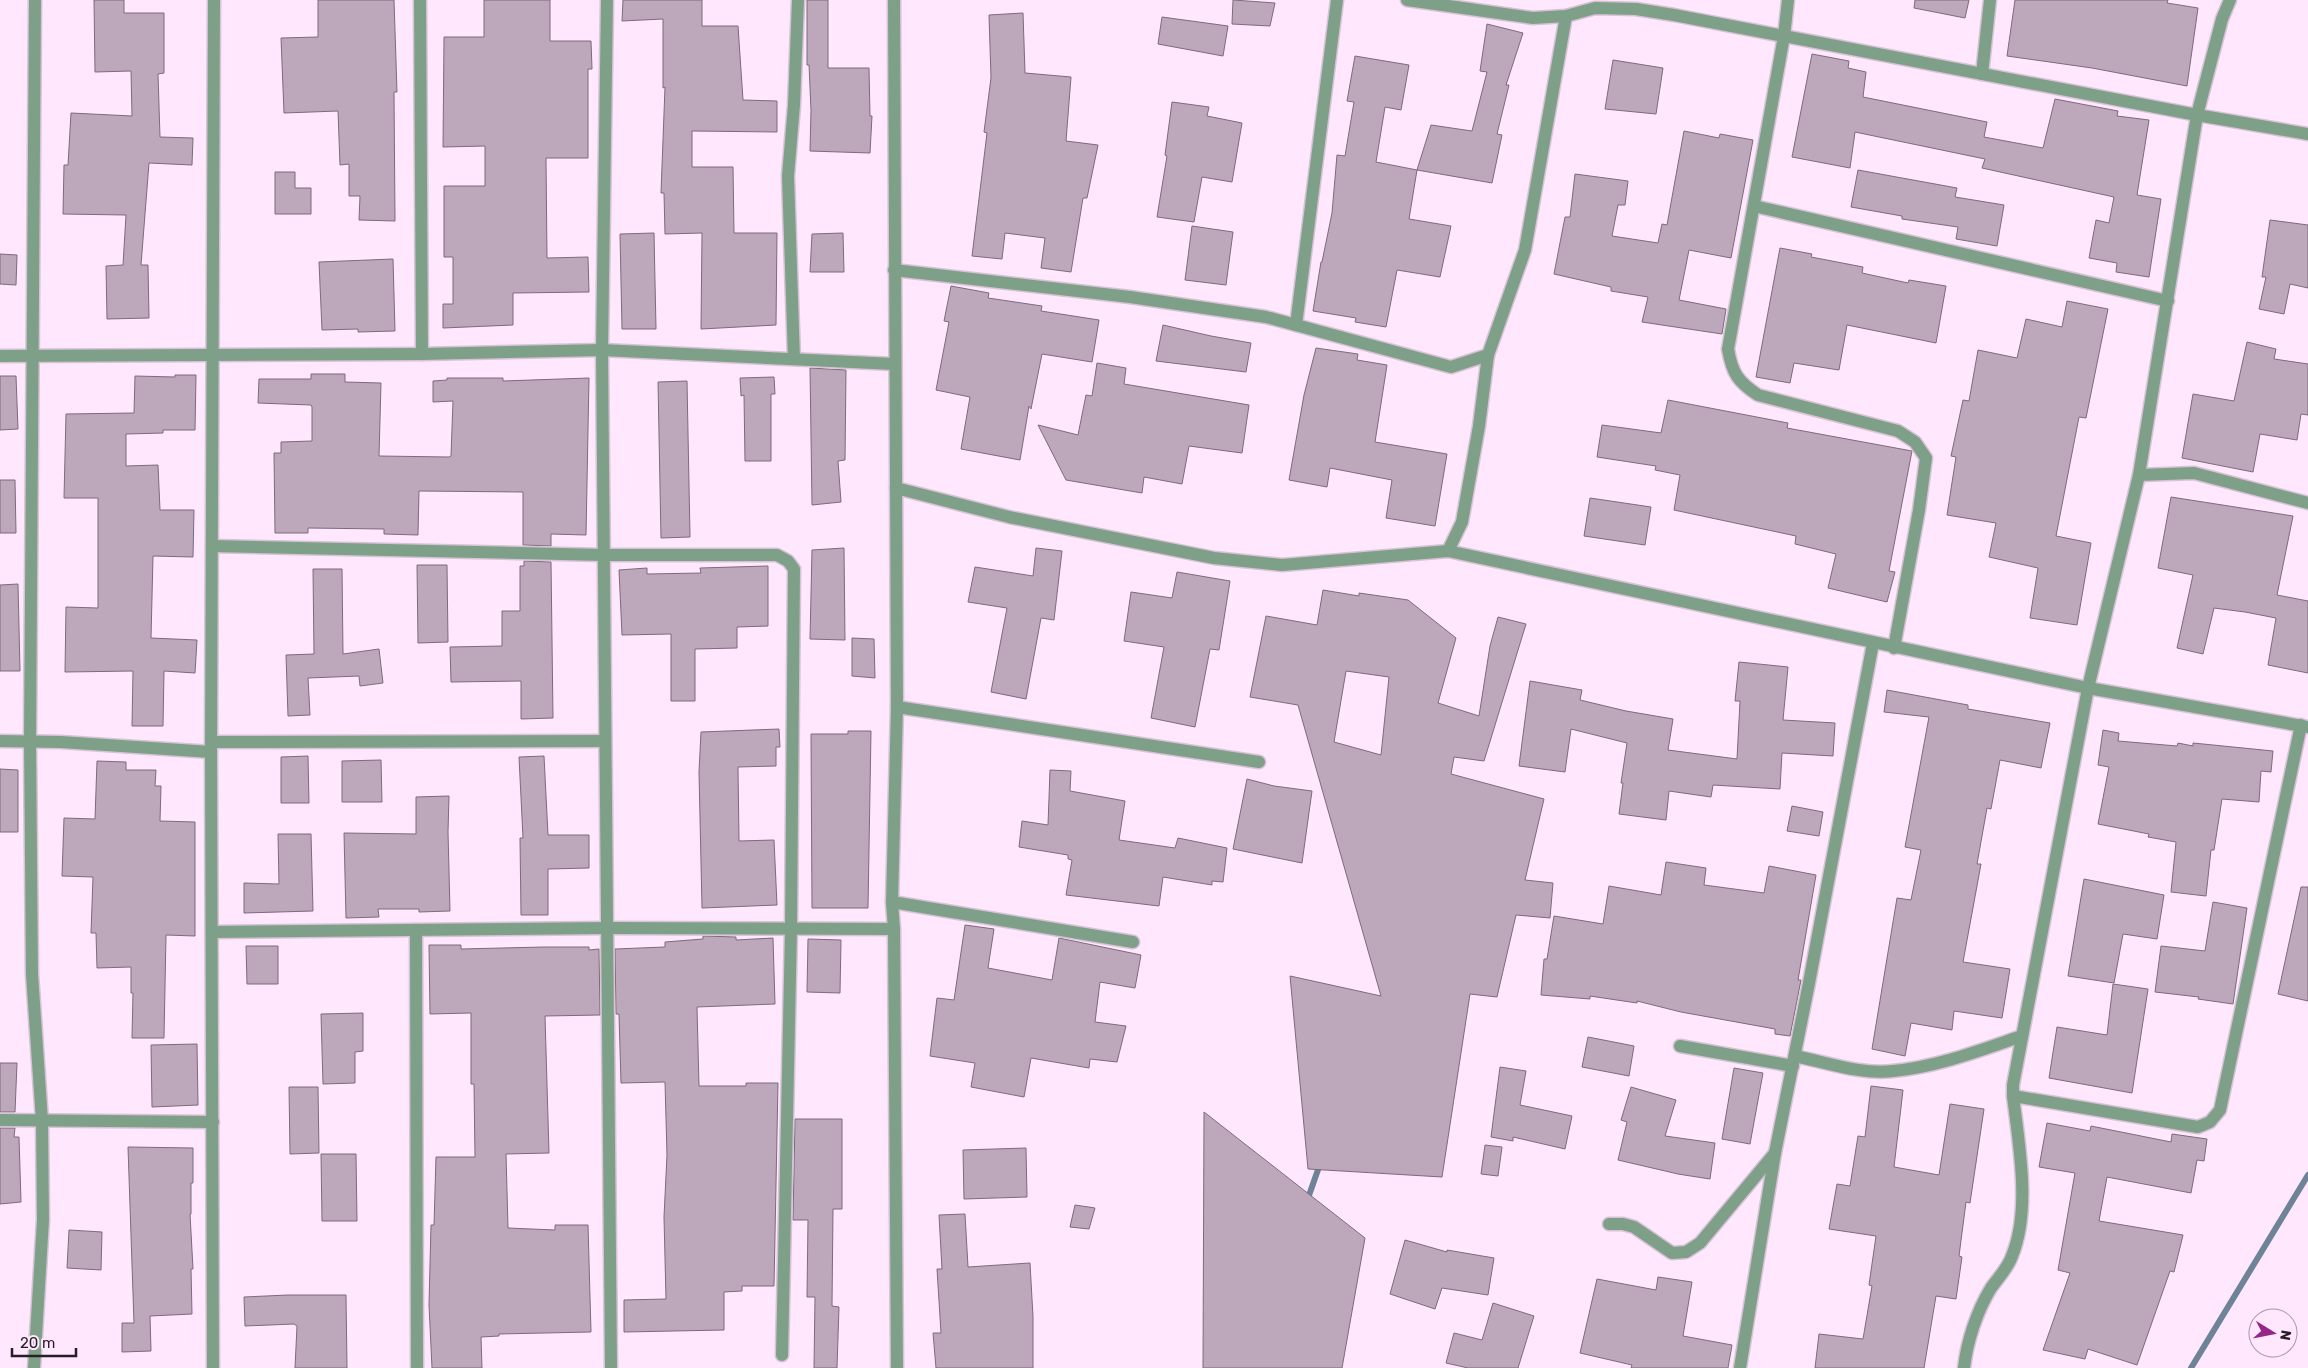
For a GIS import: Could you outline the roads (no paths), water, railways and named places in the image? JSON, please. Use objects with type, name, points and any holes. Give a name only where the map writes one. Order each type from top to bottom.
[{"type":"street","points":[[34,1368],[43,1220],[42,1120],[32,974],[30,741],[35,0]]},
{"type":"street","points":[[214,0],[211,747],[214,1368]]},
{"type":"street","points":[[420,0],[422,354]]},
{"type":"street","points":[[606,0],[602,350],[611,1368]]},
{"type":"street","points":[[794,359],[788,176],[794,105],[798,0]]},
{"type":"street","points":[[894,0],[896,707],[892,902],[894,929],[897,1368]]},
{"type":"street","points":[[1296,325],[1337,0]]},
{"type":"street","points":[[1407,0],[1533,18],[1566,16],[1595,8],[1630,9],[1674,15],[2197,115],[2308,134]]},
{"type":"street","points":[[1619,0],[1630,9]]},
{"type":"street","points":[[1788,0],[1784,36],[1728,349],[1732,367],[1742,385],[1758,395],[1898,431],[1915,442],[1926,458],[1919,510],[1894,648]]},
{"type":"street","points":[[1982,74],[1990,0]]},
{"type":"street","points":[[1964,1368],[1973,1328],[1990,1290],[2012,1259],[2017,1244],[2021,1213],[2022,1180],[2013,1085],[2088,688],[2139,475],[2197,115],[2222,19],[2230,0]]},
{"type":"street","points":[[1448,550],[1462,522],[1479,426],[1488,354],[1525,250],[1566,16]]},
{"type":"street","points":[[1754,206],[2168,301]]},
{"type":"street","points":[[894,270],[1130,297],[1266,317],[1451,367],[1488,354]]},
{"type":"street","points":[[0,356],[422,354],[602,350],[894,364]]},
{"type":"street","points":[[2139,475],[2194,473],[2308,504]]},
{"type":"street","points":[[896,488],[1009,517],[1214,558],[1282,564],[1448,550],[1894,648],[2088,688],[2305,726],[2220,1110],[2210,1122],[2198,1127],[2013,1096]]},
{"type":"street","points":[[212,546],[604,555],[777,555],[788,561],[794,569],[791,929],[782,1355]]},
{"type":"street","points":[[1740,1368],[1775,1153],[1873,643]]},
{"type":"street","points":[[896,707],[1259,762]]},
{"type":"street","points":[[0,741],[211,747],[605,741]]},
{"type":"street","points":[[892,902],[1133,942]]},
{"type":"street","points":[[212,932],[607,928],[894,929]]},
{"type":"street","points":[[416,930],[417,1368]]},
{"type":"street","points":[[1680,1046],[1892,1072],[1975,1052],[2022,1036]]},
{"type":"street","points":[[0,1120],[213,1122]]},
{"type":"street","points":[[1610,1224],[1623,1224],[1634,1227],[1672,1253],[1686,1252],[1700,1243],[1775,1153]]},
{"type":"waterway","points":[[1307,1201],[1320,1164]]},
{"type":"waterway","points":[[2191,1368],[2308,1175]]}]
